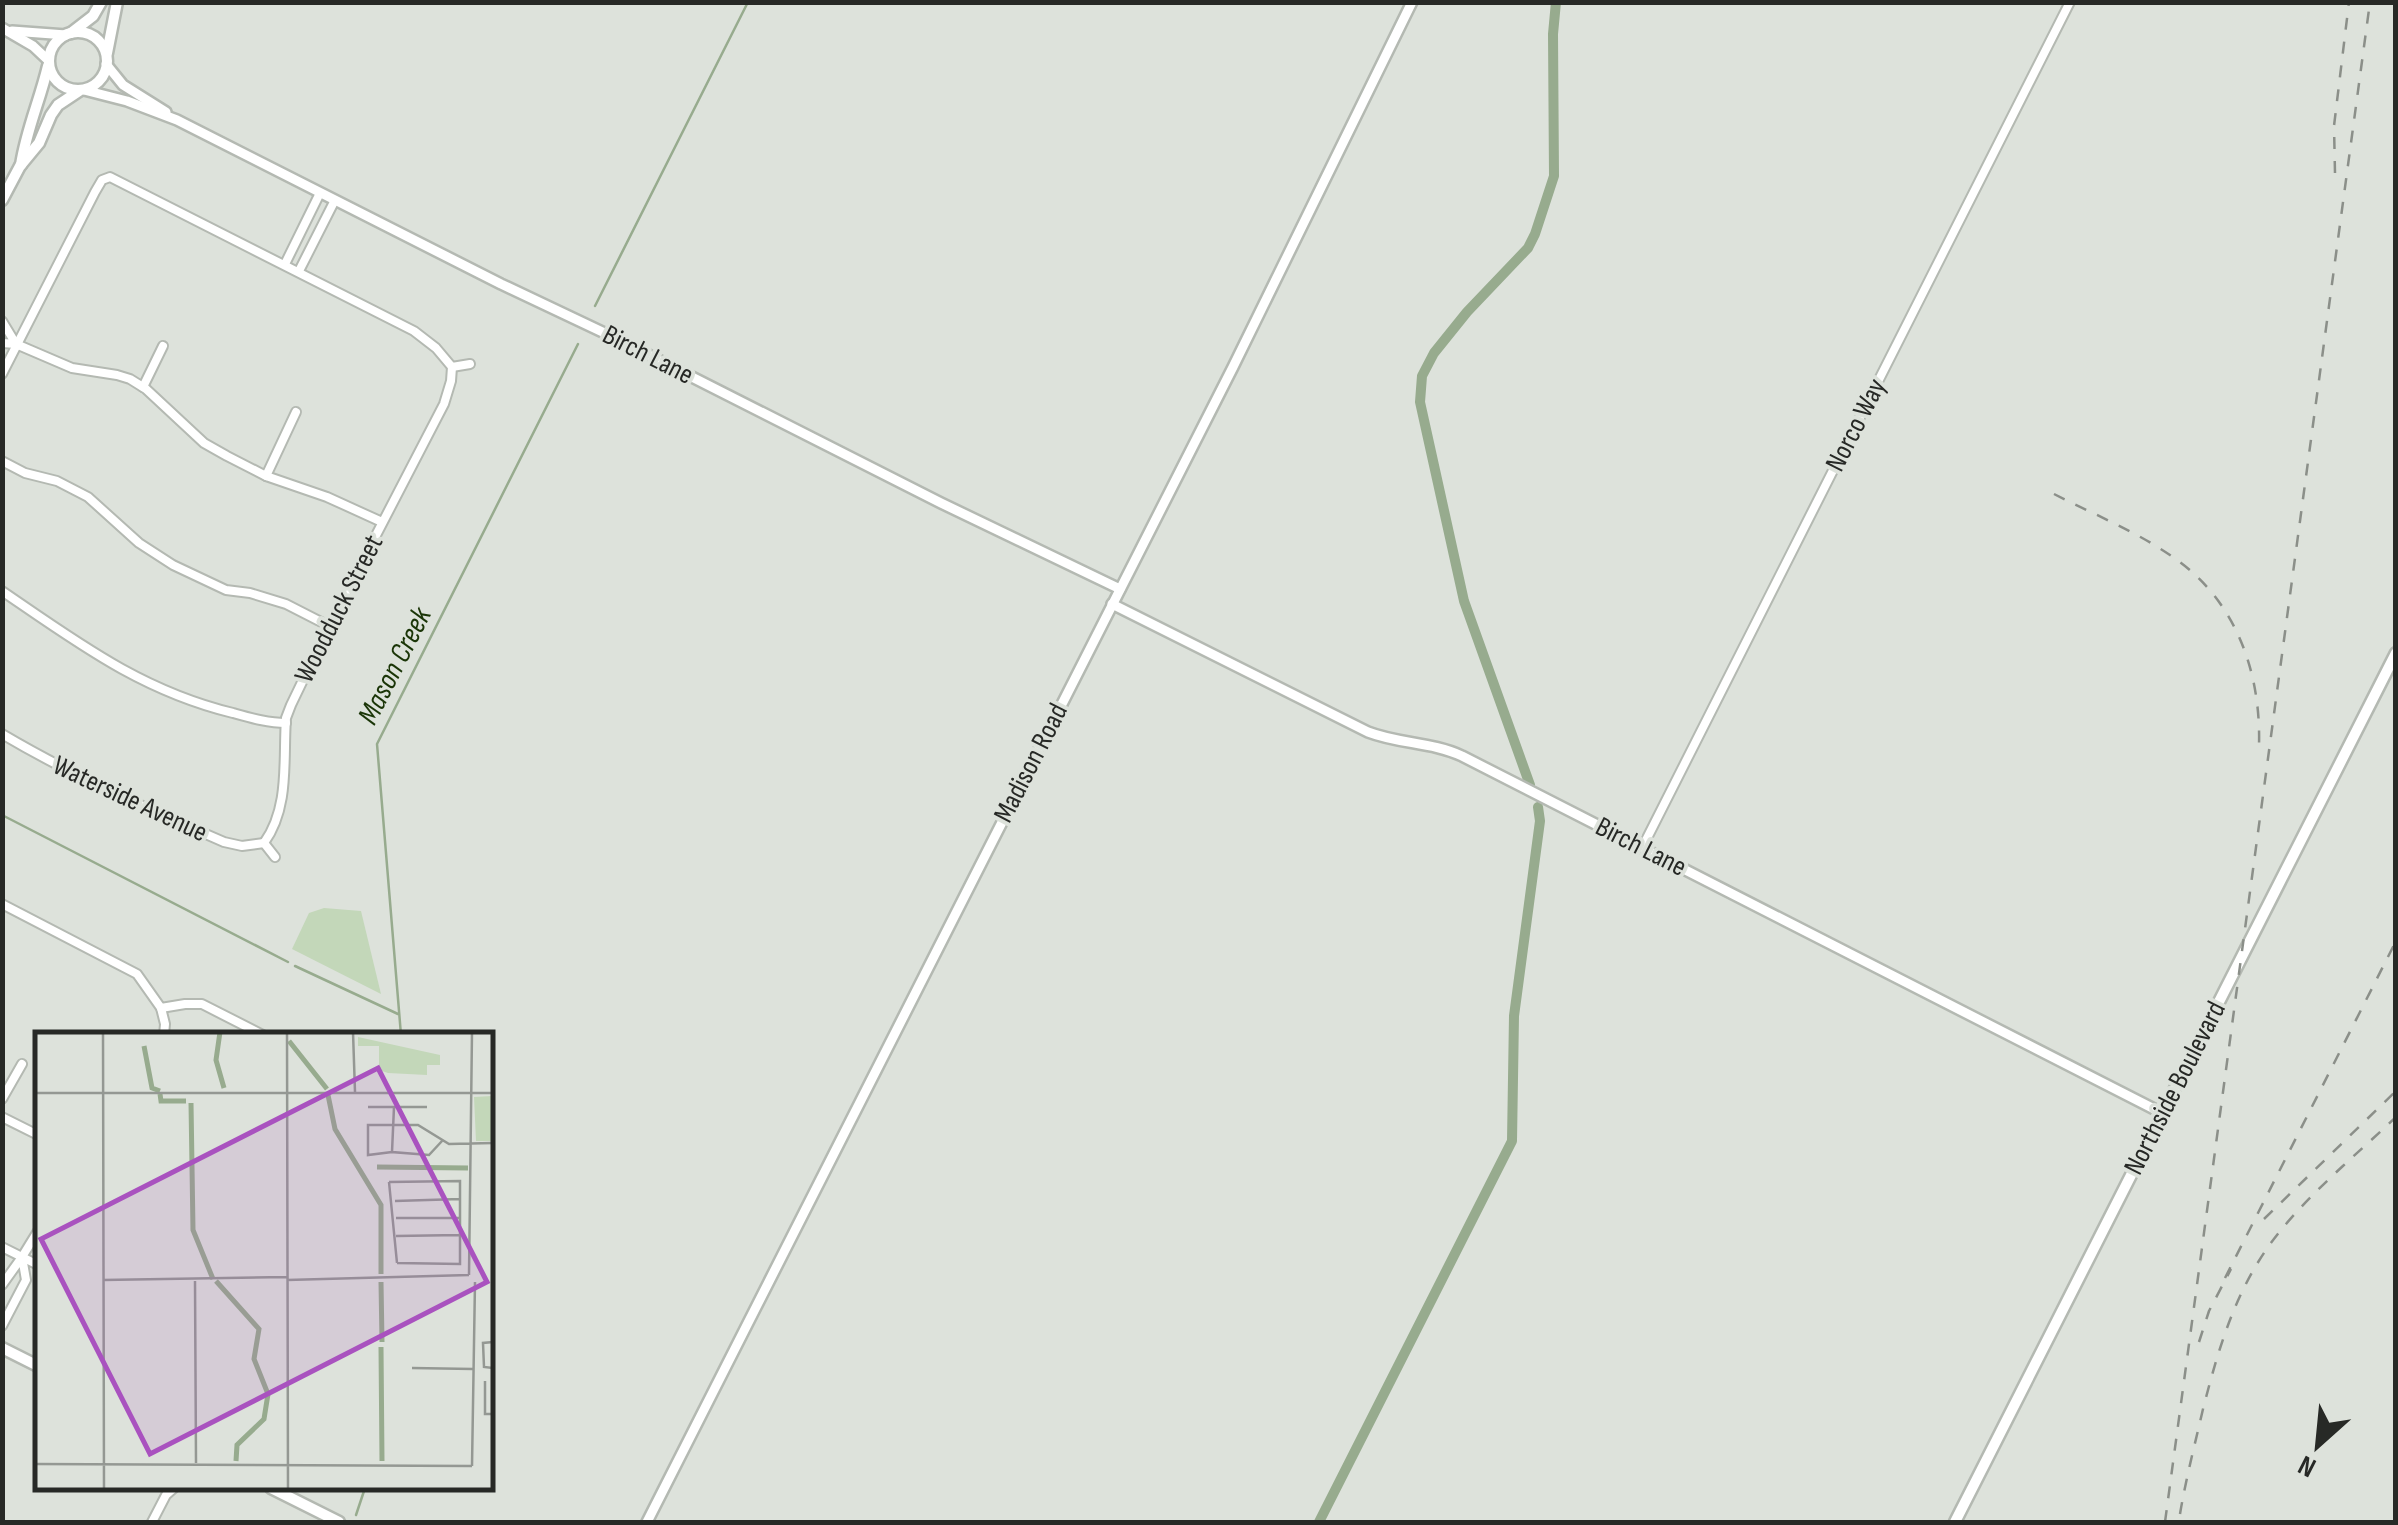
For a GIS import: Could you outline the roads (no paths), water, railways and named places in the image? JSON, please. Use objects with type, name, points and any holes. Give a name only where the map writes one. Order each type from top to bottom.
[{"type":"main road","points":[[20,166],[54,45],[86,24],[101,2]]},
{"type":"main road","points":[[2,200],[58,105],[100,80],[117,2]]},
{"type":"main road","points":[[68,34],[94,38],[106,61]]},
{"type":"main road","points":[[49,62],[51,72],[62,86],[82,90]]},
{"type":"main road","name":"Northside Boulevard","points":[[1955,1522],[2396,654]]},
{"type":"main road","points":[[2,1348],[35,1364]]},
{"type":"main road","points":[[275,1490],[338,1522]]},
{"type":"street","name":"Madison Road","points":[[647,1522],[1233,367],[1412,2]]},
{"type":"street","name":"Norco Way","points":[[1642,848],[2070,2]]},
{"type":"street","points":[[6,30],[68,34]]},
{"type":"street","points":[[6,30],[34,46],[49,62]]},
{"type":"street","name":"Birch Lane","points":[[106,61],[123,85],[176,120]]},
{"type":"street","name":"Birch Lane","points":[[82,90],[116,97],[176,120],[923,494],[1120,588]]},
{"type":"street","points":[[2,374],[94,192],[102,180],[110,178],[414,331],[452,367],[470,364]]},
{"type":"street","points":[[285,264],[320,193]]},
{"type":"street","points":[[299,271],[335,200]]},
{"type":"street","points":[[2,321],[16,344]]},
{"type":"street","points":[[2,343],[16,344],[72,368],[118,374],[142,387],[204,443],[266,476],[382,522]]},
{"type":"street","points":[[142,387],[163,346]]},
{"type":"street","name":"Woodduck Street","points":[[264,843],[274,828],[282,802],[286,723],[291,705],[444,404],[452,367]]},
{"type":"street","points":[[266,476],[296,412]]},
{"type":"street","points":[[2,461],[88,497],[139,543],[172,565],[226,590],[286,604],[329,626]]},
{"type":"street","points":[[2,591],[150,686],[217,710],[286,723]]},
{"type":"street","name":"Birch Lane","points":[[1112,604],[1368,732],[1448,750],[2162,1113]]},
{"type":"street","name":"Waterside Avenue","points":[[2,734],[105,790],[224,842],[242,846],[264,843]]},
{"type":"street","points":[[264,843],[274,858]]},
{"type":"street","points":[[2,904],[137,974],[161,1008],[164,1032]]},
{"type":"street","points":[[161,1008],[202,1004],[256,1032]]},
{"type":"street","points":[[2,1099],[22,1064]]},
{"type":"street","points":[[2,1118],[35,1134]]},
{"type":"street","points":[[2,1285],[35,1236]]},
{"type":"street","points":[[2,1246],[35,1263]]},
{"type":"street","points":[[2,1326],[26,1280],[22,1256]]},
{"type":"street","points":[[152,1522],[166,1491]]},
{"type":"waterway","name":"Mason Creek","points":[[595,306],[748,2]]},
{"type":"waterway","points":[[1530,785],[1464,601],[1420,402],[1422,376],[1434,353],[1528,248],[1535,234],[1554,176],[1556,2]]},
{"type":"waterway","name":"Mason Creek","points":[[401,1032],[377,744],[578,344]]},
{"type":"waterway","points":[[1319,1522],[1512,1141],[1514,1016],[1540,821],[1538,807]]},
{"type":"waterway","points":[[2,815],[288,962]]},
{"type":"waterway","points":[[295,966],[398,1014]]},
{"type":"waterway","name":"Mason Creek","points":[[356,1515],[364,1490]]},
{"type":"railway","points":[[2335,173],[2334,126],[2349,2]]},
{"type":"railway","points":[[2165,1522],[2370,2]]},
{"type":"railway","points":[[2054,494],[2163,550],[2198,577],[2215,597],[2230,619],[2250,667],[2259,718],[2259,745]]},
{"type":"railway","points":[[2225,1278],[2396,941]]},
{"type":"railway","points":[[2264,1219],[2396,1091]]},
{"type":"railway","points":[[2180,1514],[2216,1363],[2250,1275],[2304,1204],[2396,1117]]},
{"type":"railway","points":[[2199,1342],[2209,1311],[2231,1269]]}]
